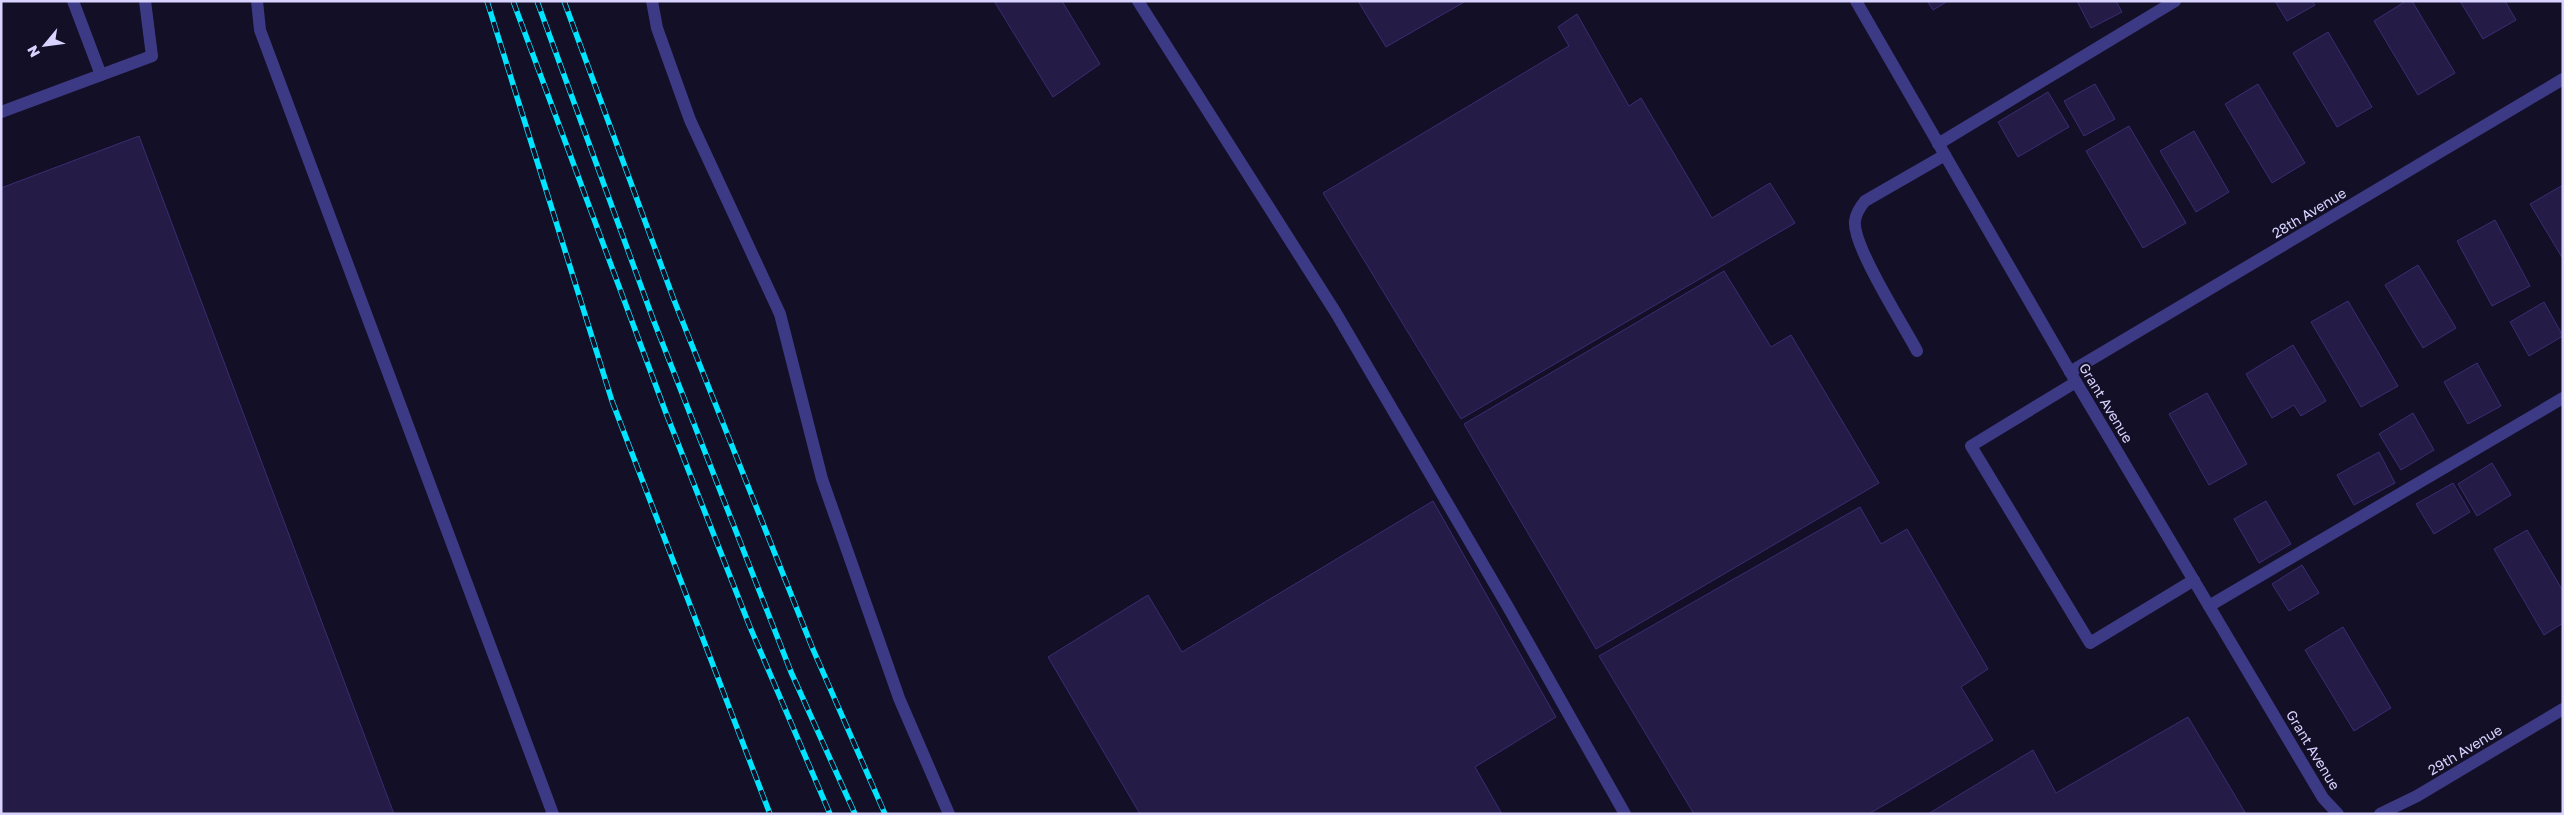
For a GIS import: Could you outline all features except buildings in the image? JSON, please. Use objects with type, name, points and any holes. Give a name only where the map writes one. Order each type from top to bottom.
[{"type":"street","points":[[73,1],[101,75]]},
{"type":"street","points":[[1,112],[152,56],[145,1]]},
{"type":"street","points":[[257,1],[260,30],[553,814]]},
{"type":"street","points":[[652,1],[657,28],[690,120],[780,314],[822,479],[898,698],[949,814]]},
{"type":"street","points":[[1138,1],[1336,313],[1503,598],[1625,814]]},
{"type":"street","name":"Grant Avenue","points":[[1856,1],[2073,377],[2323,798],[2338,814]]},
{"type":"street","points":[[1938,144],[2175,1]]},
{"type":"street","name":"28th Avenue","points":[[2194,580],[2090,643],[1971,446],[2073,377],[2563,79]]},
{"type":"street","points":[[1917,350],[1866,257],[1855,223],[1858,211],[1865,201],[1945,155]]},
{"type":"street","points":[[2209,606],[2563,398]]},
{"type":"street","name":"29th Avenue","points":[[2380,814],[2418,796],[2563,709]]},
{"type":"railway","points":[[487,1],[612,401],[770,814]]},
{"type":"railway","points":[[513,1],[666,413],[750,627],[830,814]]},
{"type":"railway","points":[[537,1],[653,319],[791,672],[855,814]]},
{"type":"railway","points":[[564,1],[674,300],[812,647],[885,814]]}]
